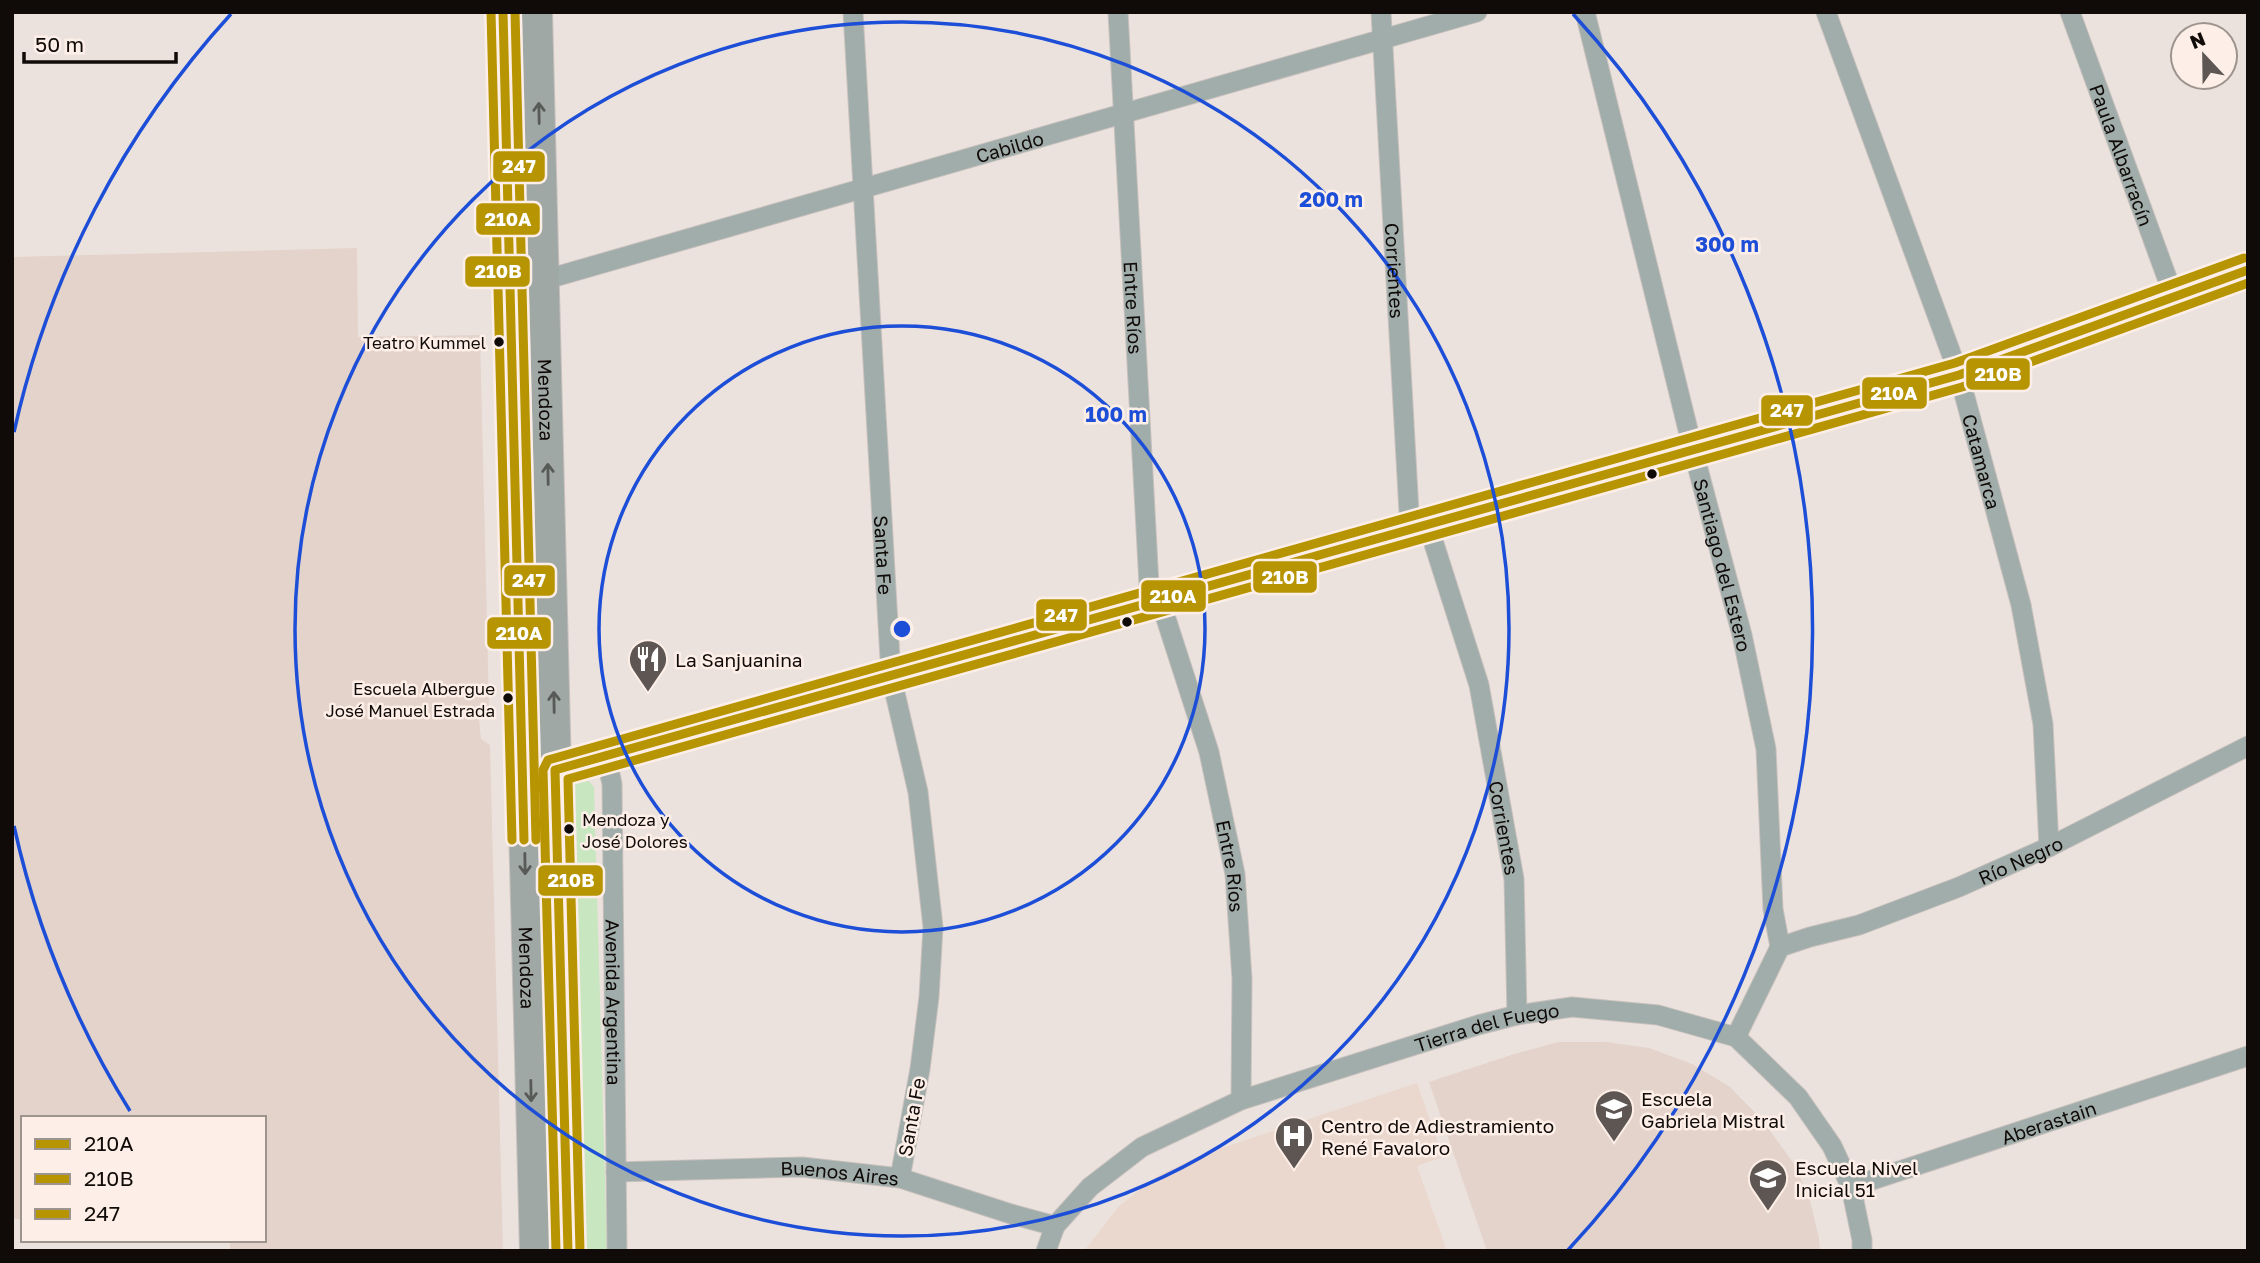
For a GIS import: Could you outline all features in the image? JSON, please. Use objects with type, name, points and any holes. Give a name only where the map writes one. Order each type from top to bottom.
[{"type":"main road","name":"Mendoza","points":[[503,12],[535,1251]]},
{"type":"main road","name":"Mendoza","points":[[537,12],[568,1251]]},
{"type":"street","name":"Santa Fe","points":[[853,12],[891,676],[918,792],[933,927],[926,1021],[900,1178]]},
{"type":"street","name":"Entre Ríos","points":[[1118,12],[1155,602],[1209,752],[1235,874],[1242,979],[1241,1100]]},
{"type":"street","name":"Corrientes","points":[[1381,12],[1419,528],[1479,685],[1514,879],[1517,1015]]},
{"type":"street","name":"Cabildo","points":[[510,304],[544,280],[1476,12]]},
{"type":"street","name":"Santiago del Estero","points":[[1585,12],[1693,450],[1742,635],[1766,749],[1773,909],[1780,947]]},
{"type":"street","name":"Catamarca","points":[[1826,12],[1959,375],[2021,605],[2043,724],[2049,847]]},
{"type":"street","name":"Paula Albarracín","points":[[2070,12],[2174,297]]},
{"type":"street","points":[[509,240],[544,280]]},
{"type":"street","points":[[523,771],[555,770],[606,756],[1959,375],[2248,270]]},
{"type":"street","name":"Río Negro","points":[[1780,947],[1859,925],[1959,887],[2049,847],[2248,746]]},
{"type":"street","name":"Avenida Argentina","points":[[606,756],[612,784],[617,1251]]},
{"type":"street","points":[[1736,1037],[1780,947]]},
{"type":"street","name":"Tierra del Fuego","points":[[1046,1251],[1055,1226],[1090,1187],[1142,1147],[1241,1100],[1478,1025],[1517,1015],[1572,1007],[1658,1015],[1736,1037],[1798,1097],[1832,1146],[1851,1187],[1862,1251]]},
{"type":"street","name":"Aberastain","points":[[1851,1187],[2248,1056]]},
{"type":"street","name":"Buenos Aires","points":[[615,1172],[802,1167],[900,1178],[1055,1226]]},
{"type":"shaded area","points":[[357,248],[358,337],[480,335],[489,706],[481,710],[479,719],[481,739],[490,745],[503,1251],[230,1251],[230,1242],[266,1242],[266,1116],[21,1116],[21,1219],[12,1219],[12,257]]},
{"type":"shaded area","name":"Escuela Gabriela Mistral","points":[[1558,1042],[1606,1042],[1649,1048],[1692,1064],[1730,1087],[1763,1121],[1794,1164],[1809,1197],[1820,1251],[1487,1251],[1429,1082]]},
{"type":"shaded area","name":"Centro de Adiestramiento René Favaloro","points":[[1417,1083],[1443,1157],[1417,1166],[1447,1251],[1084,1251],[1119,1206],[1159,1175],[1201,1155]]},
{"type":"green space","points":[[589,781],[594,787],[607,1251],[581,1251],[571,783]]},
{"type":"transit line","name":"210B","points":[[491,12],[512,840]]},
{"type":"transit line","name":"210A","points":[[503,12],[524,840]]},
{"type":"transit line","name":"247","points":[[515,12],[536,840]]},
{"type":"transit line","name":"247","points":[[556,1251],[543,770],[548,760],[1955,363],[2244,258]]},
{"type":"transit line","name":"210A","points":[[568,1251],[555,770],[1959,375],[2248,270]]},
{"type":"transit line","name":"210B","points":[[580,1251],[568,779],[1962,387],[2248,283]]},
{"type":"place","name":"Teatro Kummel","points":[[499,342]]},
{"type":"place","name":"La Sanjuanina","points":[[648,693]]},
{"type":"place","name":"Escuela Albergue José Manuel Estrada","points":[[508,698]]},
{"type":"place","name":"Mendoza y José Dolores","points":[[569,829]]},
{"type":"place","name":"Escuela Gabriela Mistral","points":[[1614,1143]]},
{"type":"place","name":"Centro de Adiestramiento René Favaloro","points":[[1294,1170]]},
{"type":"place","name":"Escuela Nivel Inicial 51","points":[[1768,1212]]}]
